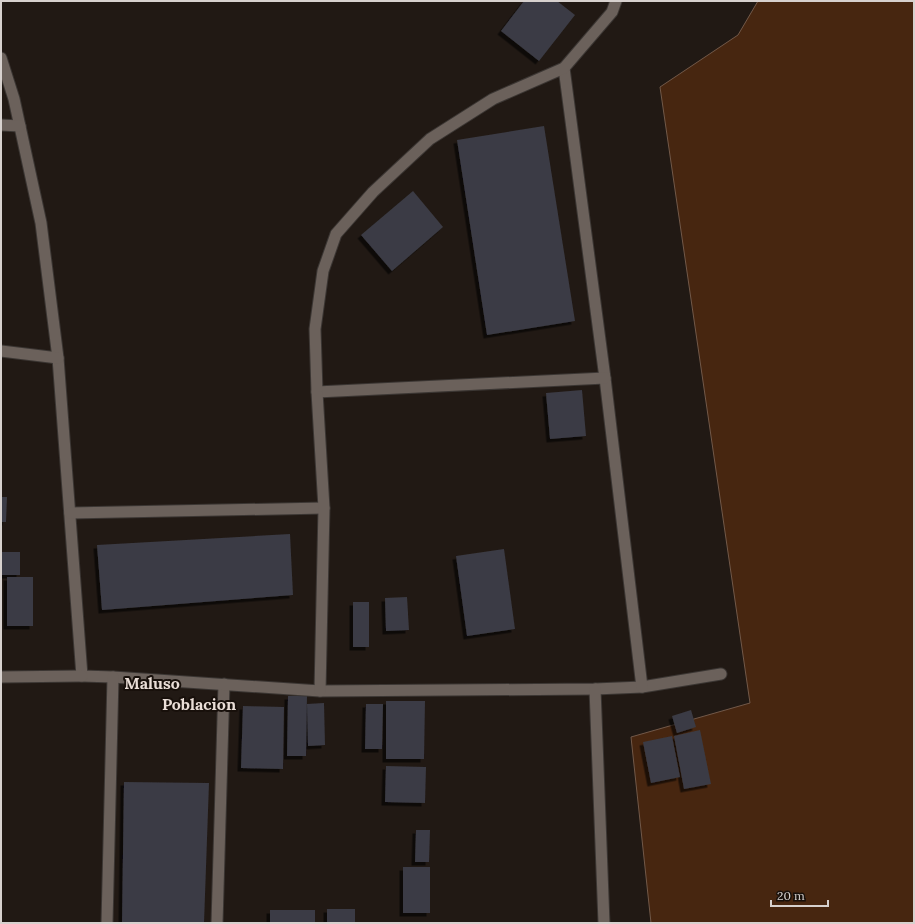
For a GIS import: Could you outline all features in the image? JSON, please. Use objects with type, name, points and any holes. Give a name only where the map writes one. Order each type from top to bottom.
[{"type":"street","points":[[320,691],[324,508],[315,329],[323,271],[336,234],[373,192],[430,139],[493,99],[564,68],[612,12],[616,1]]},
{"type":"street","points":[[1,58],[14,99],[41,223],[58,358],[82,676]]},
{"type":"street","points":[[564,68],[605,378],[642,687]]},
{"type":"street","points":[[1,125],[20,126]]},
{"type":"street","points":[[1,351],[58,358]]},
{"type":"street","points":[[317,392],[605,378]]},
{"type":"street","points":[[70,513],[324,508]]},
{"type":"street","points":[[1,677],[112,677],[320,691],[595,689],[642,687],[720,674]]},
{"type":"street","points":[[107,923],[112,677]]},
{"type":"street","points":[[217,923],[224,684]]},
{"type":"street","points":[[595,689],[604,923]]},
{"type":"shaded area","points":[[758,1],[914,1],[914,923],[651,923],[631,737],[750,703],[660,87],[738,35]]},
{"type":"building","points":[[524,1],[557,1],[575,15],[539,61],[501,31]]},
{"type":"building","points":[[544,126],[575,321],[487,335],[457,140]]},
{"type":"building","points":[[413,191],[443,227],[392,271],[361,235]]},
{"type":"building","points":[[582,390],[586,436],[550,439],[546,393]]},
{"type":"building","points":[[1,497],[7,497],[6,522],[1,522]]},
{"type":"building","points":[[290,534],[293,595],[102,610],[97,545]]},
{"type":"building","points":[[504,549],[515,629],[467,636],[456,556]]},
{"type":"building","points":[[1,552],[20,552],[20,575],[1,575]]},
{"type":"building","points":[[7,577],[33,577],[33,626],[7,626]]},
{"type":"building","points":[[407,597],[409,630],[386,631],[385,598]]},
{"type":"building","points":[[353,602],[369,602],[369,647],[353,647]]},
{"type":"building","points":[[288,696],[307,696],[306,756],[287,756]]},
{"type":"building","points":[[386,701],[425,701],[424,759],[386,759]]},
{"type":"building","points":[[324,703],[325,745],[308,746],[307,704]]},
{"type":"building","points":[[366,704],[383,704],[382,749],[365,749]]},
{"type":"building","points":[[243,706],[284,707],[283,769],[241,768]]},
{"type":"building","points":[[691,710],[696,727],[677,733],[672,716]]},
{"type":"building","points":[[700,730],[711,784],[684,789],[674,736]]},
{"type":"building","points":[[672,736],[680,777],[651,783],[643,742]]},
{"type":"building","points":[[386,766],[426,767],[425,803],[385,802]]},
{"type":"building","points":[[124,782],[209,783],[204,923],[122,923]]},
{"type":"building","points":[[416,830],[430,830],[429,862],[415,862]]},
{"type":"building","points":[[403,867],[430,867],[430,913],[403,913]]},
{"type":"building","points":[[327,909],[355,909],[355,923],[327,923]]},
{"type":"building","points":[[270,910],[315,910],[315,923],[270,923]]},
{"type":"district","name":"Maluso","points":[[152,683]]},
{"type":"district","name":"Poblacion","points":[[199,704]]}]
